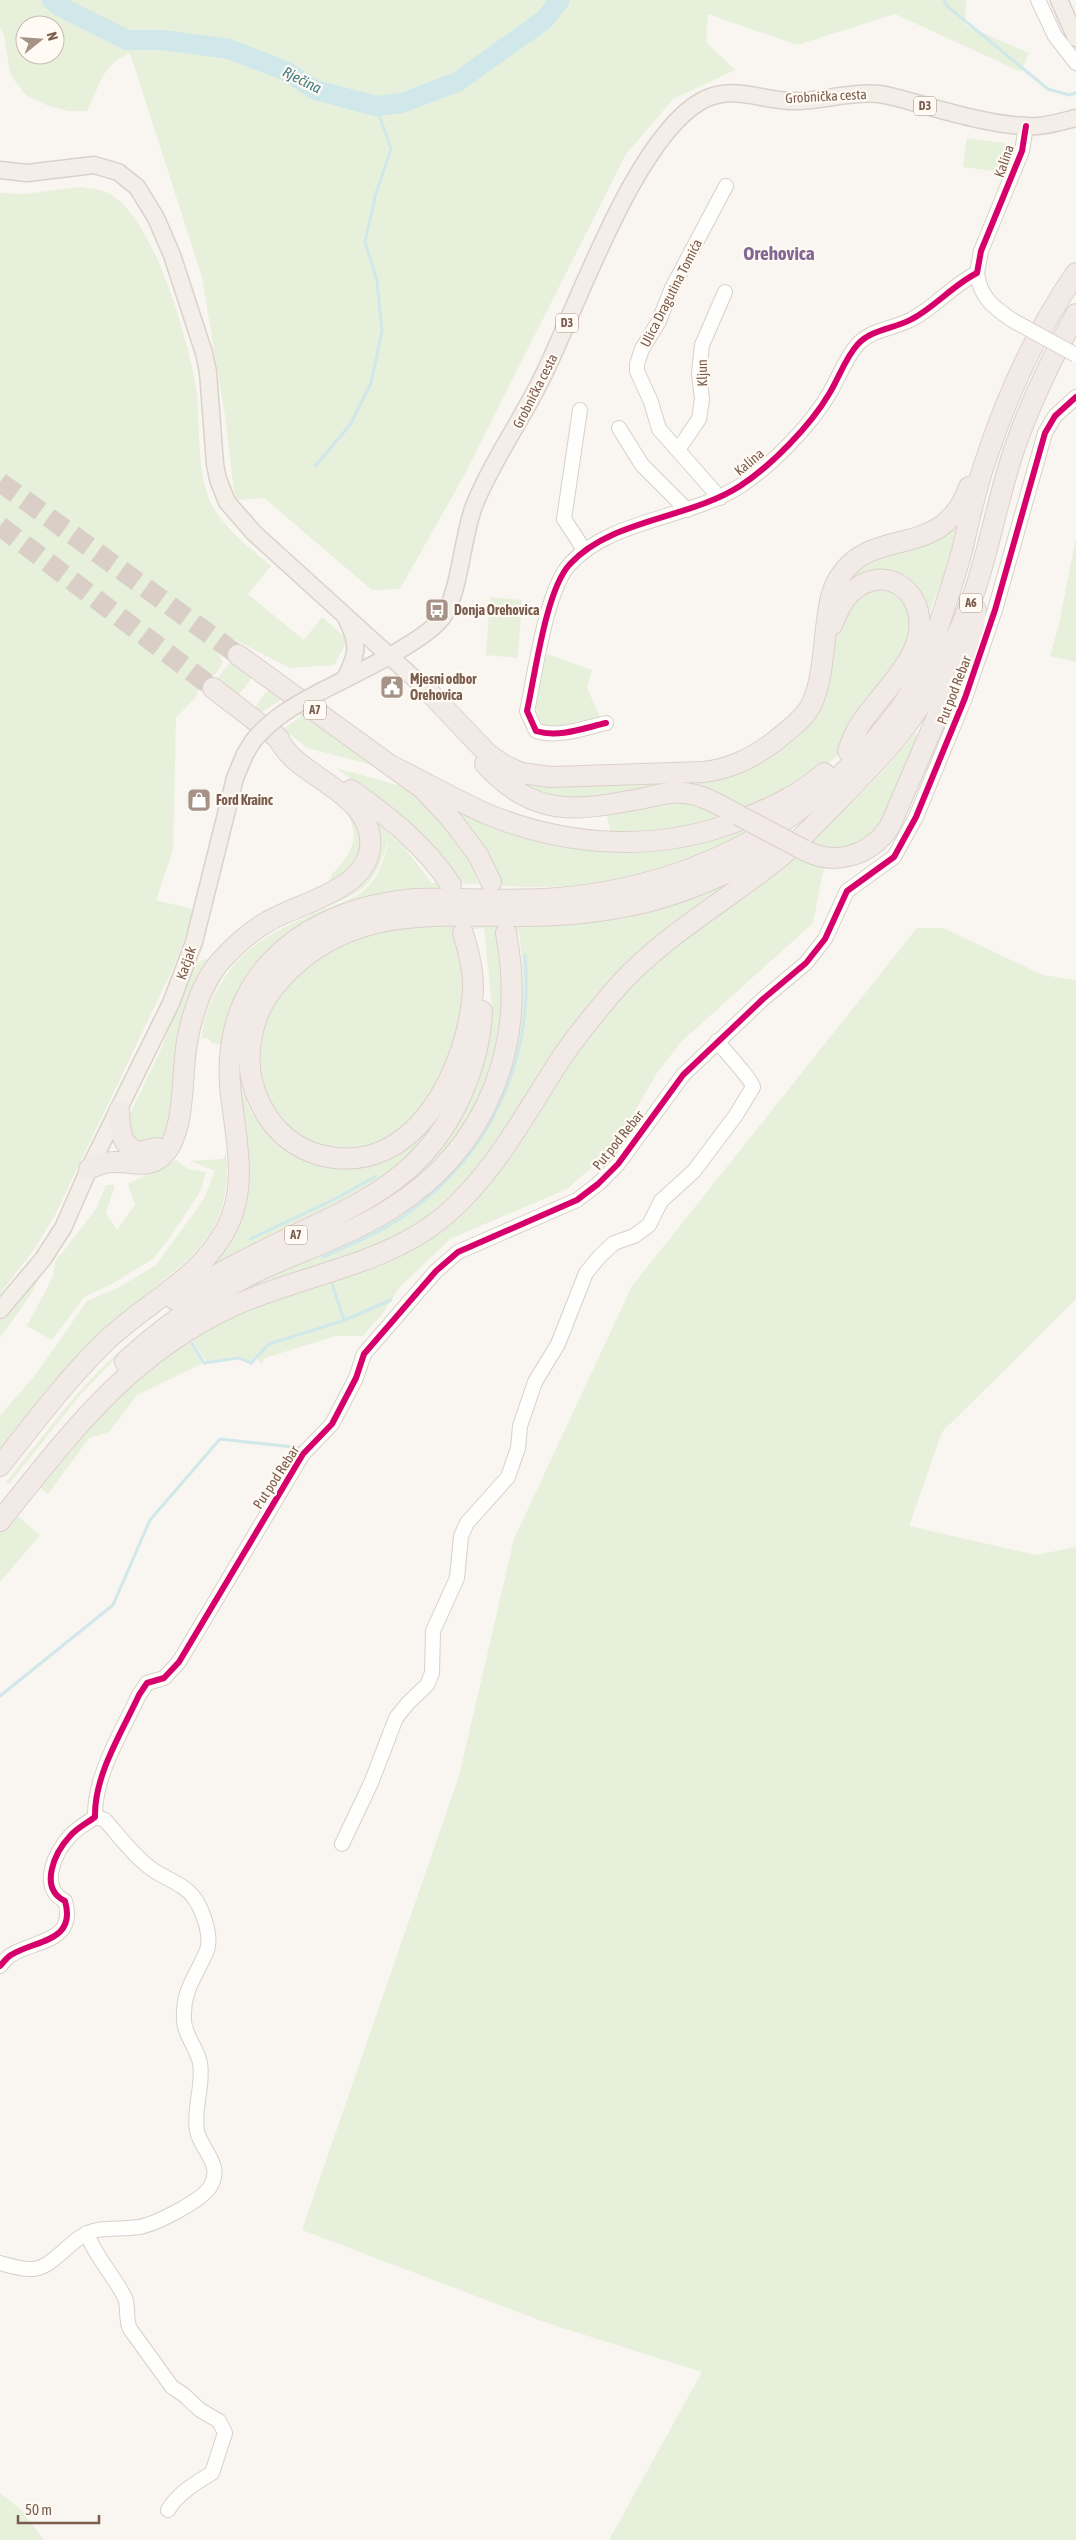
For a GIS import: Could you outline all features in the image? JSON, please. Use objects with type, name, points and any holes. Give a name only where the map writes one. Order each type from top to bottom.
[{"type":"highway","name":"A6","points":[[936,629],[957,569],[991,443],[1029,350],[1076,273]]},
{"type":"highway","name":"A6","points":[[834,804],[868,772],[900,735],[938,676],[967,613],[1015,446],[1046,368],[1076,314]]},
{"type":"highway","points":[[428,691],[487,753],[502,764],[521,773],[537,776],[670,774],[721,770],[739,764],[763,750],[802,718],[810,707],[815,692],[824,645],[831,595],[836,582],[848,566],[872,550],[924,535],[949,522],[965,499],[977,465],[991,443]]},
{"type":"highway","points":[[824,645],[842,602],[857,588],[872,582],[887,580],[903,586],[912,597],[920,624],[916,646],[891,684],[861,723],[848,751]]},
{"type":"highway","points":[[459,725],[475,752],[498,776],[543,804],[564,808],[584,808],[684,792],[703,797],[804,850],[827,858],[851,856],[872,847],[890,826],[971,636],[975,615],[976,586]]},
{"type":"highway","points":[[392,766],[487,814],[553,835],[591,842],[682,838],[736,822],[797,794],[820,777],[848,751],[899,693],[936,629]]},
{"type":"highway","points":[[0,1466],[82,1365],[120,1329],[203,1261],[227,1228],[238,1190],[240,1166],[230,1084],[229,1058],[232,1035],[239,1010],[249,989],[264,968],[281,952],[321,923],[367,906],[414,899],[546,898],[588,895],[626,889],[670,877],[750,843],[802,808],[869,747],[890,722],[919,676],[930,652],[936,629]]},
{"type":"highway","name":"A7","points":[[238,655],[423,789],[452,819],[478,855],[491,882]]},
{"type":"highway","points":[[213,688],[383,813],[423,848],[445,884]]},
{"type":"highway","points":[[89,1169],[100,1164],[113,1162],[150,1163],[161,1157],[172,1140],[178,1125],[184,1057],[191,1021],[203,989],[217,966],[243,938],[267,921],[348,882],[364,865],[369,853],[370,832],[359,810],[293,758],[276,736]]},
{"type":"highway","points":[[0,1521],[99,1401],[159,1350],[230,1308],[269,1291],[394,1248],[440,1219],[488,1170],[514,1136],[564,1054],[623,981],[657,949],[694,920],[768,868],[800,840],[834,804]]},
{"type":"highway","name":"A7","points":[[0,1479],[76,1385],[104,1355],[149,1317],[210,1277],[378,1194],[419,1161],[437,1140],[454,1114],[471,1074],[478,1049],[483,1000],[479,958],[468,933],[472,978],[468,1027],[450,1080],[441,1097],[408,1135],[379,1152],[347,1158],[317,1154],[300,1148],[272,1124],[255,1091],[251,1075],[249,1049],[260,1009],[271,990],[304,957],[321,945],[354,929],[402,917],[570,914],[620,908],[661,898],[708,882],[750,862],[788,840],[834,804]]},
{"type":"highway","name":"A7","points":[[0,1507],[88,1398],[140,1348],[165,1327],[216,1294],[262,1269],[340,1235],[393,1208],[434,1176],[449,1160],[479,1118],[498,1083],[507,1050],[512,992],[511,959],[506,933]]},
{"type":"highway","points":[[119,1111],[122,1139],[133,1151],[152,1150],[172,1140]]},
{"type":"main road","points":[[1059,0],[1076,38]]},
{"type":"main road","name":"Grobnička cesta","points":[[389,654],[435,626],[446,611],[468,525],[483,485],[543,377],[633,183],[656,148],[677,122],[691,109],[703,100],[722,93],[742,92],[790,101],[860,93],[882,95],[953,113],[1026,126]]},
{"type":"main road","name":"D3","points":[[1026,126],[1046,125],[1076,118]]},
{"type":"main road","points":[[0,170],[27,173],[83,165],[102,167],[126,177],[143,196],[172,255],[204,353],[218,479],[227,502],[254,533],[428,691]]},
{"type":"main road","points":[[345,616],[357,642],[354,661],[345,679]]},
{"type":"main road","name":"Kačjak","points":[[0,1310],[43,1259],[63,1228],[89,1169],[119,1111],[183,975],[194,942],[235,778],[245,754],[268,724],[277,716],[389,654]]},
{"type":"street","points":[[1038,0],[1055,36],[1076,63]]},
{"type":"street","name":"Kalina","points":[[606,723],[562,733],[545,734],[536,732],[527,712],[552,595],[564,572],[584,551],[622,530],[720,498],[742,485],[804,428],[819,410],[851,352],[859,343],[869,335],[912,319],[977,273],[981,252],[1022,151],[1026,126]]},
{"type":"street","name":"Ulica Dragutina Tomića","points":[[720,498],[659,429],[651,402],[638,372],[638,357],[660,321],[672,288],[726,186]]},
{"type":"street","points":[[977,273],[978,284],[987,300],[1012,320],[1076,355]]},
{"type":"street","name":"Kljun","points":[[678,450],[699,419],[702,399],[699,373],[702,345],[725,292]]},
{"type":"street","name":"Put pod Rebar","points":[[95,1817],[95,1805],[101,1781],[139,1695],[147,1683],[164,1678],[180,1662],[303,1454],[332,1424],[356,1378],[364,1354],[436,1272],[458,1252],[577,1200],[598,1184],[618,1164],[683,1075],[717,1041],[806,963],[825,940],[847,891],[894,857],[916,817],[965,698],[984,644],[1040,449],[1055,416],[1076,397]]},
{"type":"street","points":[[580,410],[564,520],[584,551]]},
{"type":"street","points":[[619,428],[642,465],[687,510]]},
{"type":"street","points":[[342,1844],[371,1783],[396,1718],[408,1702],[427,1685],[432,1673],[433,1632],[457,1578],[461,1536],[467,1523],[508,1476],[518,1448],[520,1426],[535,1382],[558,1344],[586,1273],[600,1256],[614,1244],[634,1236],[649,1224],[661,1201],[694,1171],[736,1115],[753,1087],[752,1082],[735,1065],[717,1041]]},
{"type":"street","points":[[0,1966],[11,1955],[51,1939],[64,1926],[68,1912],[65,1901],[56,1897],[50,1888],[50,1876],[59,1849],[72,1834],[95,1817],[105,1820],[150,1868],[183,1886],[195,1899],[205,1921],[208,1948],[191,1978],[185,2003],[184,2022],[200,2061],[198,2133],[213,2162],[215,2174],[210,2187],[193,2201],[158,2222],[139,2227],[87,2233],[73,2241],[52,2260],[35,2269],[16,2268],[0,2263]]},
{"type":"street","points":[[87,2233],[91,2246],[126,2300],[126,2320],[130,2329],[172,2387],[184,2394],[200,2410],[219,2421],[225,2433],[212,2472],[202,2477],[172,2503],[168,2510]]},
{"type":"green space","points":[[0,0],[966,0],[965,25],[1029,53],[1021,72],[895,14],[797,45],[708,14],[706,42],[735,70],[673,99],[626,154],[465,474],[400,589],[372,590],[264,498],[235,500],[225,416],[202,277],[130,53],[112,64],[102,77],[87,111],[69,111],[49,106],[26,95],[10,73],[4,35],[0,28]]},
{"type":"green space","points":[[967,138],[1005,143],[1001,172],[963,167]]},
{"type":"green space","points":[[81,187],[107,192],[127,208],[156,256],[179,317],[193,373],[197,395],[199,444],[207,493],[218,515],[225,524],[271,566],[248,594],[304,640],[322,617],[348,640],[334,665],[290,668],[230,637],[215,647],[223,662],[215,675],[203,673],[196,697],[176,718],[173,850],[156,900],[195,910],[174,966],[55,1215],[35,1248],[0,1294],[0,193],[24,194]]},
{"type":"green space","points":[[959,520],[944,574],[923,630],[903,580],[835,600],[860,566]]},
{"type":"green space","points":[[1076,537],[1076,662],[1050,656],[1059,625]]},
{"type":"green space","points":[[869,588],[902,590],[916,632],[845,748],[820,771],[744,812],[709,793],[570,802],[537,794],[497,767],[689,778],[788,737],[848,602]]},
{"type":"green space","points":[[490,597],[522,600],[518,658],[486,655]]},
{"type":"green space","points":[[547,654],[592,670],[587,688],[600,717],[552,727],[544,726],[536,710],[536,700]]},
{"type":"green space","points":[[229,663],[250,674],[251,679],[238,696],[216,681]]},
{"type":"green space","points":[[272,689],[284,698],[258,714],[256,706],[265,693]]},
{"type":"green space","points":[[307,712],[375,763],[372,765],[308,748],[283,729]]},
{"type":"green space","points":[[916,732],[917,741],[881,830],[844,851],[806,844],[864,791]]},
{"type":"green space","points":[[336,768],[401,786],[427,807],[449,830],[469,858],[478,884],[461,884],[424,835]]},
{"type":"green space","points":[[681,799],[732,817],[714,823],[612,837],[606,811]]},
{"type":"green space","points":[[448,806],[479,822],[512,834],[555,846],[608,850],[766,822],[710,852],[653,872],[628,878],[578,885],[553,887],[502,886],[493,866]]},
{"type":"green space","points":[[347,813],[352,818],[359,832],[361,848],[356,863],[351,869],[329,886],[335,871],[347,856],[354,838],[354,832]]},
{"type":"green space","points":[[377,823],[404,847],[432,883],[460,884],[462,890],[405,892],[371,896],[332,908],[296,928],[279,940],[251,970],[233,1001],[221,1044],[212,1043],[208,1038],[202,1038],[207,1014],[211,1002],[224,978],[240,958],[256,944],[272,934],[358,895],[373,881],[379,871],[388,844],[374,876],[361,889],[348,897],[282,926],[252,944],[236,959],[217,987],[210,1002],[201,1033],[195,1066],[190,1120],[193,1063],[199,1023],[219,976],[249,942],[337,897]]},
{"type":"green space","points":[[797,852],[825,862],[813,923],[681,1042],[657,1073],[625,1128],[600,1160],[567,1189],[450,1239],[399,1288],[383,1313],[363,1336],[335,1336],[265,1358],[261,1364],[255,1356],[251,1361],[242,1357],[206,1361],[189,1334],[433,1231],[609,1005],[675,942]]},
{"type":"green space","points":[[729,880],[728,886],[671,924],[616,975],[470,1177],[422,1221],[384,1243],[232,1297],[230,1294],[348,1241],[414,1204],[437,1185],[469,1147],[491,1116],[502,1094],[510,1072],[520,1026],[522,979],[519,932],[499,932],[505,973],[497,1053],[483,1092],[459,1133],[434,1164],[404,1190],[119,1355],[80,1395],[9,1484],[6,1482],[91,1379],[123,1348],[153,1324],[184,1301],[401,1183],[485,1051],[492,1006],[484,928],[457,931],[464,974],[465,996],[450,1052],[429,1097],[422,1107],[399,1131],[371,1145],[339,1148],[323,1146],[308,1141],[294,1133],[282,1122],[271,1107],[262,1084],[258,1056],[260,1036],[276,1000],[304,970],[342,943],[370,933]]},
{"type":"green space","points":[[917,928],[943,928],[1043,975],[1076,980],[1076,1299],[942,1432],[909,1526],[1036,1555],[1076,1547],[1076,2540],[609,2540],[702,2372],[547,2323],[302,2230],[459,1776],[514,1539],[632,1286]]},
{"type":"green space","points":[[210,958],[190,995],[182,1020],[174,1061],[176,1064],[173,1109],[166,1132],[160,1140],[152,1144],[133,1141],[128,1119],[130,1114],[162,1047],[195,963]]},
{"type":"green space","points":[[240,1084],[251,1113],[266,1132],[291,1151],[354,1166],[457,1091],[433,1129],[403,1162],[352,1198],[213,1266],[235,1230]]},
{"type":"green space","points":[[190,1120],[186,1138],[176,1154],[186,1134]]},
{"type":"green space","points":[[226,1152],[227,1181],[222,1208],[207,1237],[189,1258],[137,1303],[83,1355],[48,1391],[0,1449],[0,1416],[37,1373],[87,1301],[121,1286],[156,1265],[204,1199],[215,1171],[191,1161],[223,1159]]},
{"type":"green space","points":[[176,1160],[188,1169],[206,1172],[200,1192],[171,1236],[153,1259],[112,1284],[84,1297],[52,1340],[27,1326],[53,1277],[55,1262],[96,1209],[106,1185],[115,1185],[106,1213],[117,1230],[135,1205],[128,1184]]},
{"type":"green space","points":[[40,1277],[29,1297],[0,1338],[0,1321]]},
{"type":"green space","points":[[186,1336],[203,1363],[137,1395],[109,1432],[89,1438],[48,1494],[35,1484],[79,1428]]},
{"type":"green space","points":[[13,1512],[40,1535],[0,1582],[0,1528]]},
{"type":"green space","points":[[0,2493],[21,2510],[44,2540],[0,2540]]},
{"type":"waterway","name":"Rječina","points":[[52,0],[59,6],[127,40],[163,40],[229,49],[286,71],[315,90],[376,106],[402,103],[457,82],[544,20],[560,0]]},
{"type":"waterway","points":[[944,0],[947,6],[1048,89],[1069,95],[1076,93]]},
{"type":"waterway","points":[[315,466],[350,425],[371,383],[382,331],[377,281],[365,242],[376,193],[391,149],[376,106]]},
{"type":"waterway","points":[[323,1257],[377,1232],[408,1213],[438,1189],[485,1132],[502,1100],[514,1066],[522,1030],[526,993],[525,955]]},
{"type":"waterway","points":[[250,1239],[333,1200],[376,1176]]},
{"type":"waterway","points":[[332,1284],[344,1320]]},
{"type":"waterway","points":[[251,1363],[269,1344],[345,1320],[391,1300]]},
{"type":"waterway","points":[[192,1343],[204,1363],[239,1358],[252,1363]]},
{"type":"waterway","points":[[0,1696],[113,1605],[150,1520],[220,1439],[302,1448]]},
{"type":"tunnel","points":[[0,482],[238,655]]},
{"type":"tunnel","points":[[0,526],[213,688]]},
{"type":"cycle path","points":[[606,723],[562,733],[545,733],[536,731],[527,711],[542,633],[548,612],[554,592],[570,564],[587,549],[607,537],[628,528],[698,506],[720,497],[752,478],[777,456],[812,419],[829,394],[849,355],[858,344],[876,332],[905,322],[920,314],[977,273],[981,251],[1022,151],[1026,126]]},
{"type":"cycle path","points":[[0,1966],[11,1955],[52,1938],[65,1925],[67,1914],[65,1901],[52,1888],[51,1879],[55,1860],[70,1836],[95,1817],[99,1785],[104,1770],[139,1695],[147,1683],[164,1678],[179,1662],[303,1454],[332,1424],[356,1378],[364,1354],[436,1271],[458,1252],[577,1200],[598,1184],[618,1164],[683,1075],[763,999],[806,963],[825,939],[847,891],[894,857],[916,817],[965,698],[995,610],[1045,433],[1055,416],[1076,397]]},
{"type":"place","name":"Donja Orehovica","points":[[437,610]]},
{"type":"place","name":"Mjesni odbor Orehovica","points":[[392,687]]},
{"type":"place","name":"Ford Krainc","points":[[199,800]]},
{"type":"district","name":"Orehovica","points":[[779,253]]}]
